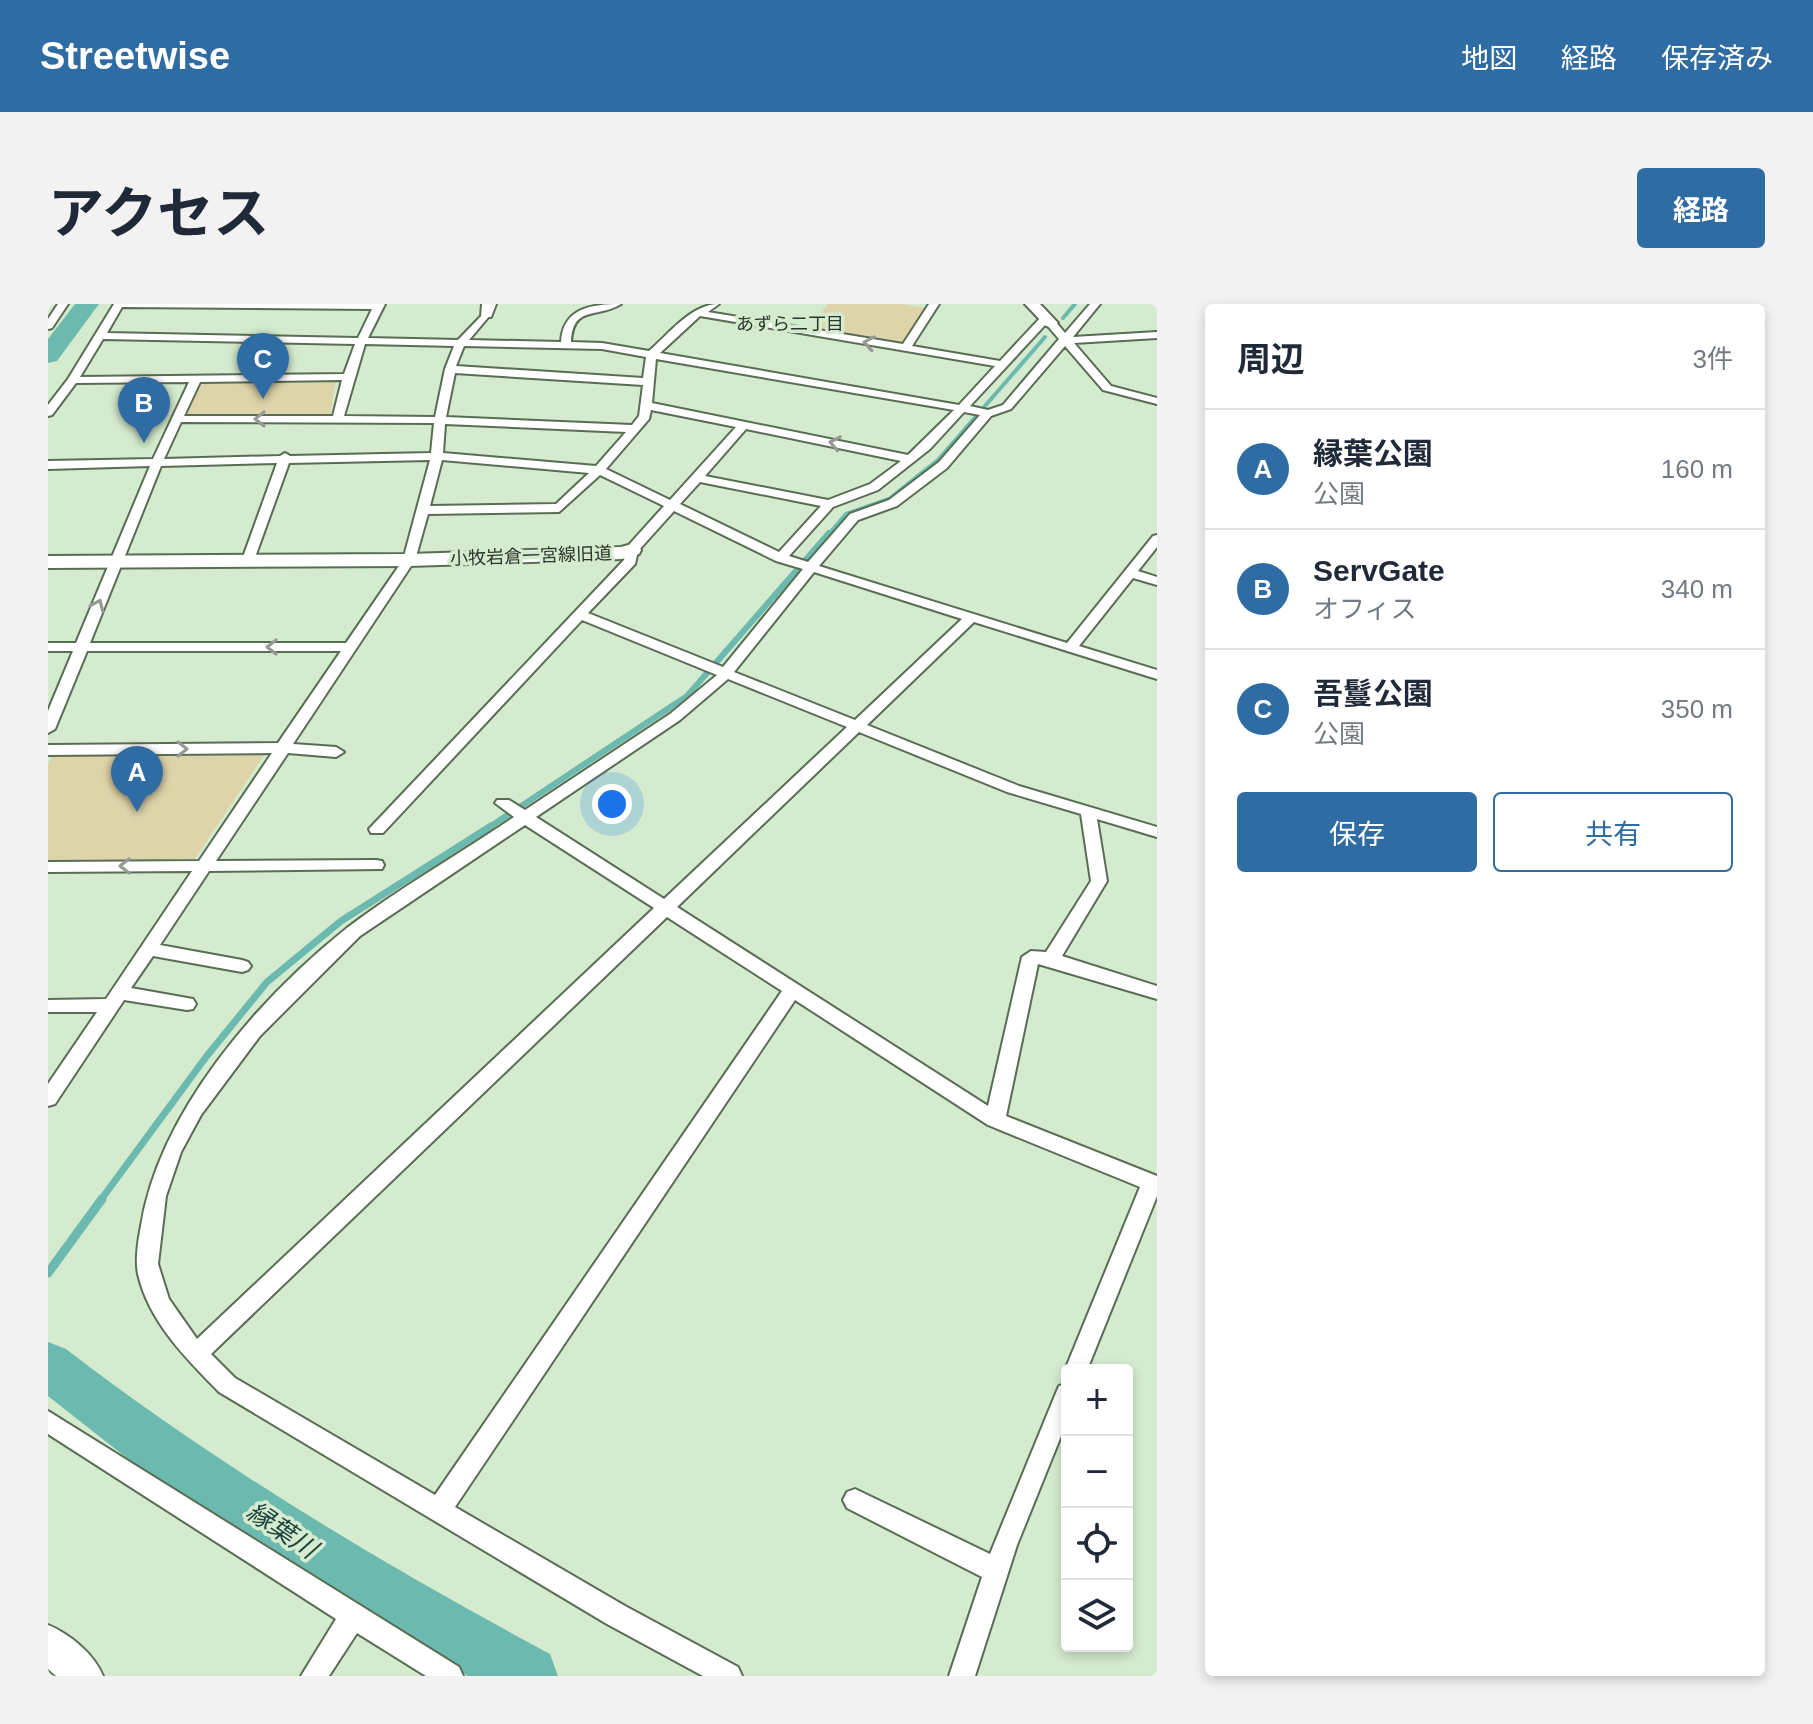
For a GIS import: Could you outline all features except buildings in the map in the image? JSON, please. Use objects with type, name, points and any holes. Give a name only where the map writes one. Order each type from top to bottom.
[{"type":"street","points":[[48,326],[63,304]]},
{"type":"street","points":[[48,413],[73,380],[119,304],[379,305],[346,377],[338,418]]},
{"type":"street","points":[[566,345],[567,326],[574,316],[613,304]]},
{"type":"street","points":[[424,510],[559,508],[599,470],[645,417],[651,355],[698,313],[714,304]]},
{"type":"street","points":[[1032,304],[1107,388],[1157,401]]},
{"type":"street","points":[[99,336],[602,346],[987,413],[999,412],[1007,407],[1095,304]]},
{"type":"street","points":[[905,349],[932,305]]},
{"type":"street","points":[[48,1099],[409,560],[437,456],[450,369],[460,344],[488,309]]},
{"type":"street","points":[[698,313],[1001,364]]},
{"type":"street","points":[[786,560],[829,504],[874,487],[911,459],[965,409],[1001,364],[1049,321]]},
{"type":"street","points":[[1067,340],[1157,335]]},
{"type":"street","points":[[450,369],[648,382]]},
{"type":"street","points":[[73,380],[346,377]]},
{"type":"street","points":[[48,729],[158,460],[196,378]]},
{"type":"street","points":[[1126,393],[1157,389]]},
{"type":"street","points":[[648,406],[911,459]]},
{"type":"street","points":[[717,668],[772,613],[854,517],[893,503],[943,465],[987,413]]},
{"type":"street","points":[[177,419],[440,420],[635,429]]},
{"type":"street","name":"小牧岩倉一宮線旧道","points":[[48,562],[409,560],[622,553],[632,550],[744,425]]},
{"type":"street","points":[[48,465],[285,457],[437,456],[599,470],[786,560],[1157,675]]},
{"type":"street","points":[[248,560],[285,457]]},
{"type":"street","points":[[698,478],[829,504]]},
{"type":"street","points":[[1070,648],[1157,539]]},
{"type":"street","points":[[377,829],[581,615],[630,561],[632,550]]},
{"type":"street","points":[[1130,573],[1157,581]]},
{"type":"street","points":[[581,615],[1013,789],[1157,832]]},
{"type":"street","points":[[196,1354],[971,618]]},
{"type":"street","points":[[48,647],[350,647]]},
{"type":"street","points":[[717,668],[721,679],[675,717],[514,810],[354,932],[281,1000],[195,1109],[170,1156],[150,1207],[148,1270],[163,1312],[196,1354],[227,1385],[616,1615],[729,1676]]},
{"type":"street","points":[[48,750],[282,748],[336,752]]},
{"type":"street","points":[[514,810],[791,992],[995,1120],[1154,1184],[1079,1364]]},
{"type":"street","points":[[1051,959],[1099,881],[1088,810]]},
{"type":"street","points":[[48,867],[376,865]]},
{"type":"street","points":[[148,949],[242,966]]},
{"type":"street","points":[[995,1120],[1031,957],[1051,959],[1157,993]]},
{"type":"street","points":[[438,1511],[791,992]]},
{"type":"street","points":[[48,1006],[116,999],[187,1004]]},
{"type":"street","points":[[962,1676],[997,1571],[1061,1408]]},
{"type":"street","points":[[48,1421],[163,1497],[450,1676]]},
{"type":"street","points":[[855,1500],[997,1571]]},
{"type":"street","points":[[314,1676],[353,1616]]},
{"type":"street","points":[[48,1644],[84,1676]]},
{"type":"shaded area","points":[[828,304],[902,304],[926,308],[902,345],[810,329]]},
{"type":"shaded area","points":[[336,381],[330,415],[185,416],[200,383]]},
{"type":"shaded area","points":[[265,754],[195,859],[48,860],[48,765],[52,756]]},
{"type":"waterway","name":"縁葉川","points":[[48,356],[87,304]]},
{"type":"waterway","points":[[1063,318],[1075,304]]},
{"type":"waterway","points":[[828,535],[846,514],[889,499],[938,460],[1045,337]]},
{"type":"waterway","points":[[488,828],[687,696],[829,533]]},
{"type":"waterway","points":[[100,1201],[206,1057],[267,982],[341,921],[491,826]]},
{"type":"waterway","points":[[48,1273],[102,1199]]},
{"type":"waterway","name":"縁葉川","points":[[48,1365],[162,1452],[280,1532],[528,1676]]},
{"type":"place","name":"吾鬘公園","points":[[263,399]]},
{"type":"place","name":"ServGate","points":[[144,443]]},
{"type":"place","name":"縁葉公園","points":[[137,812]]},
{"type":"district","name":"あずら二丁目","points":[[790,324]]}]
